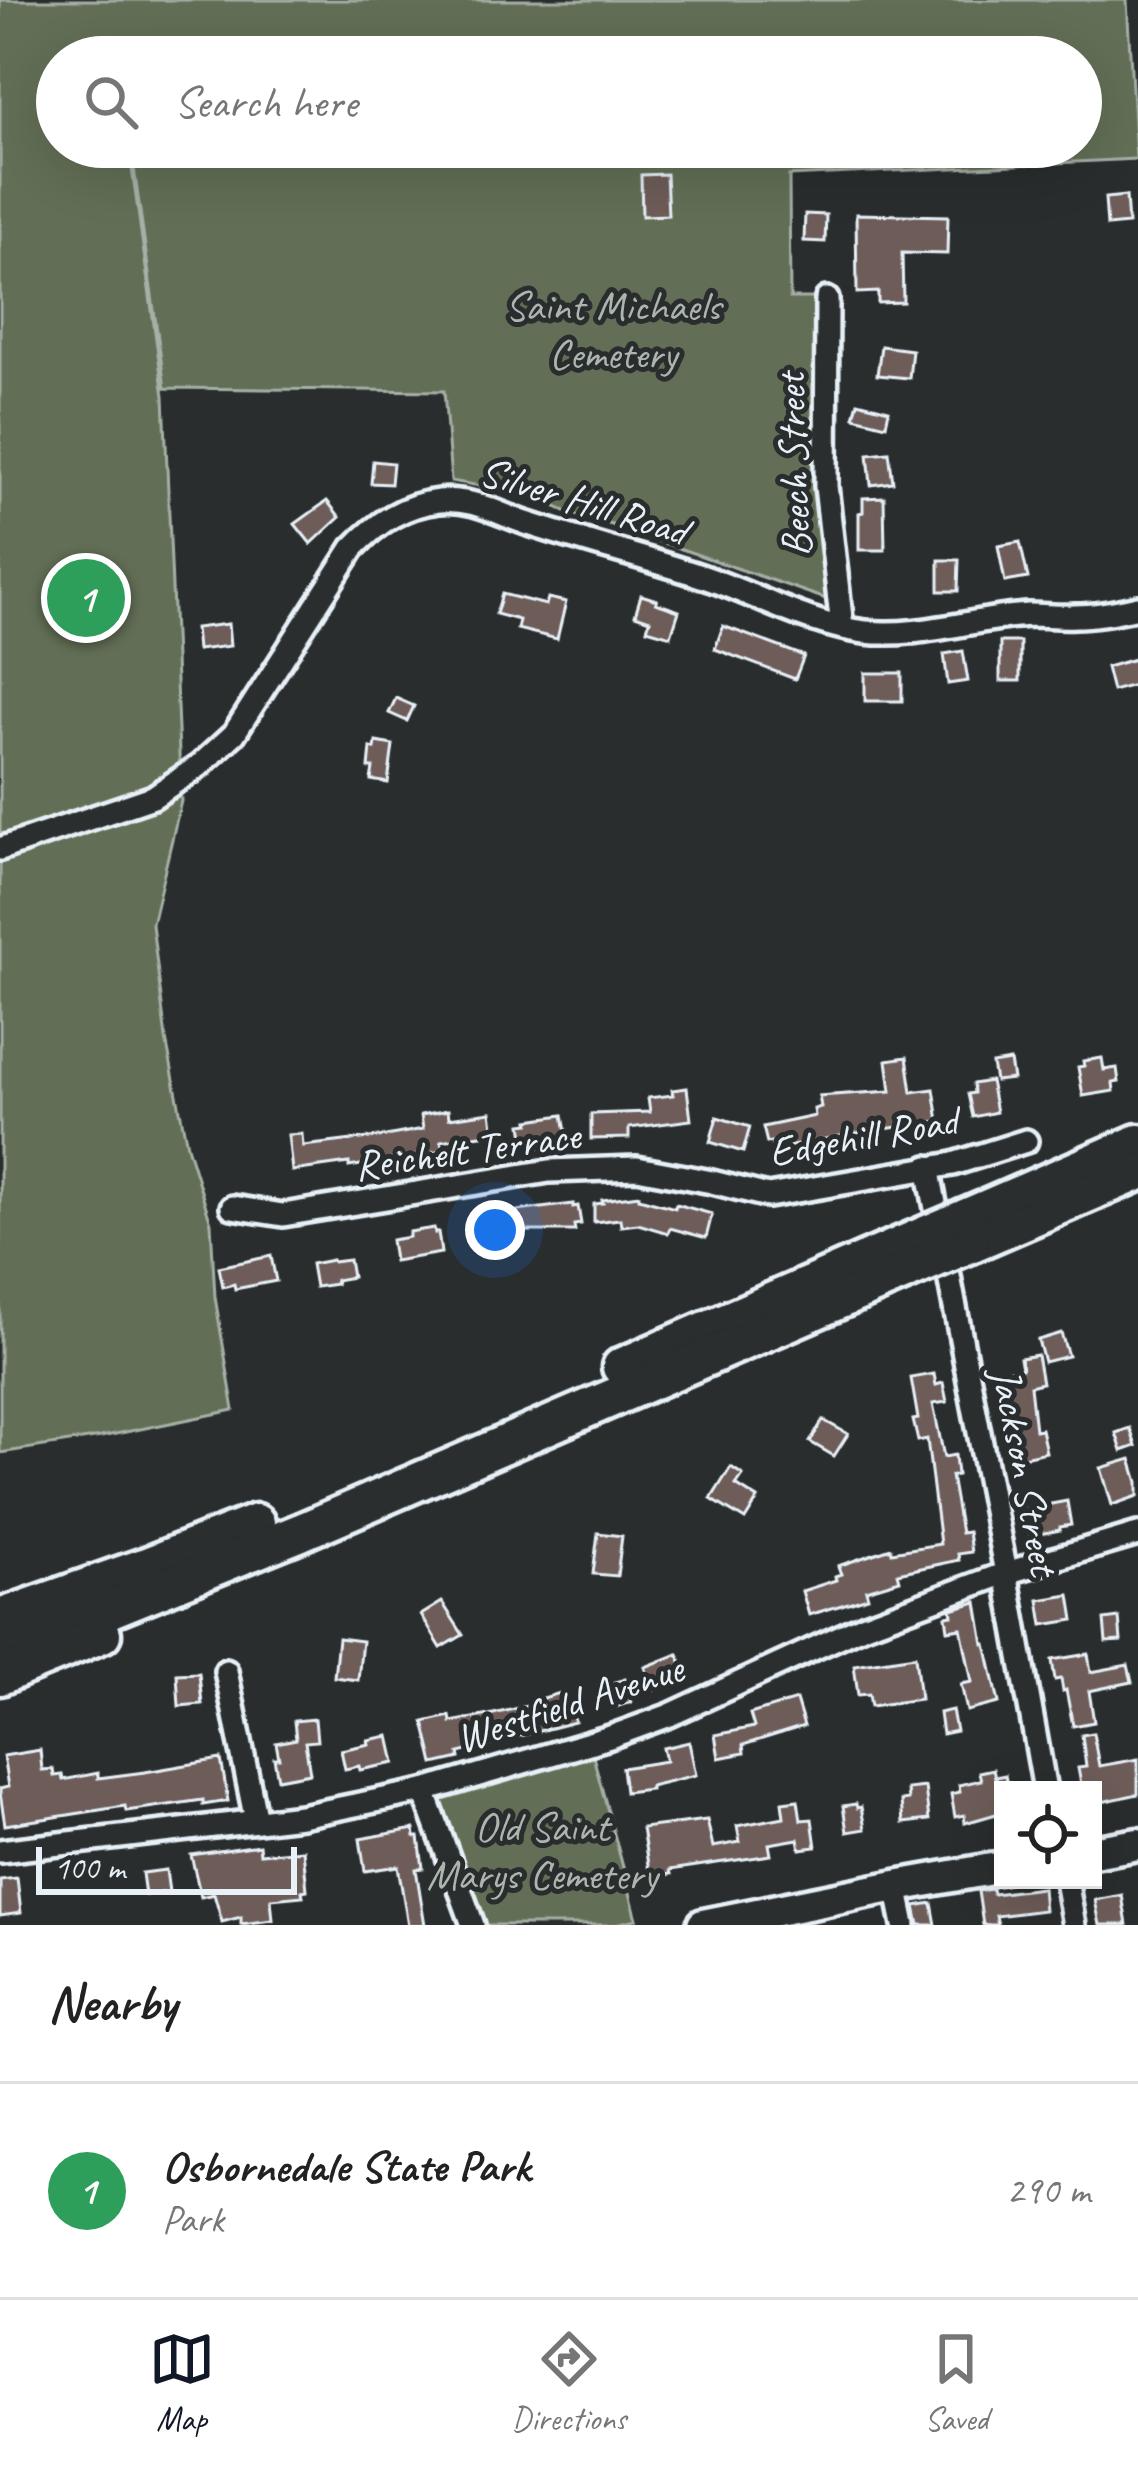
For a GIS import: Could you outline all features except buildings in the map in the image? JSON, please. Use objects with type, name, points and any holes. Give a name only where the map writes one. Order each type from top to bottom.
[{"type":"highway","points":[[0,1646],[108,1610],[301,1532],[967,1231],[1138,1143]]},
{"type":"highway","points":[[967,1231],[1138,1172]]},
{"type":"highway","points":[[0,1618],[144,1568],[906,1258]]},
{"type":"highway","points":[[0,1676],[194,1594],[301,1532]]},
{"type":"main road","points":[[1102,1850],[1138,1844]]},
{"type":"main road","points":[[718,1924],[994,1869]]},
{"type":"street","name":"Beech Street","points":[[827,299],[826,486],[842,628]]},
{"type":"street","name":"Silver Hill Road","points":[[0,849],[153,797],[199,766],[234,734],[353,548],[395,513],[418,505],[460,500],[489,508],[842,628],[888,632],[1138,608]]},
{"type":"street","name":"Edgehill Road","points":[[712,1182],[768,1196],[953,1164],[1026,1141]]},
{"type":"street","name":"Jackson Street","points":[[928,1167],[1043,1781]]},
{"type":"street","name":"Reichelt Terrace","points":[[232,1207],[283,1215],[549,1171],[637,1168],[712,1182]]},
{"type":"street","name":"Westfield Avenue","points":[[0,1851],[302,1816],[424,1791],[610,1737],[670,1715],[865,1625],[1006,1573],[1138,1534]]},
{"type":"street","points":[[226,1671],[256,1821]]},
{"type":"street","points":[[424,1791],[473,1925]]},
{"type":"street","points":[[896,1886],[904,1925]]},
{"type":"street","points":[[1067,1889],[1073,1925]]},
{"type":"green space","points":[[0,0],[1127,0],[1136,159],[1102,161],[1102,36],[36,36],[36,168],[132,168],[164,396],[181,801],[152,924],[166,1039],[187,1146],[211,1223],[215,1297],[234,1410],[0,1453]]},
{"type":"green space","name":"Saint Michaels Cemetery","points":[[134,168],[952,168],[789,176],[790,298],[814,298],[814,487],[826,599],[572,514],[527,494],[451,481],[444,391],[165,388]]},
{"type":"green space","name":"Old Saint Marys Cemetery","points":[[593,1756],[637,1919],[612,1925],[482,1925],[440,1801]]},
{"type":"place","name":"Osbornedale State Park","points":[[86,598]]}]
